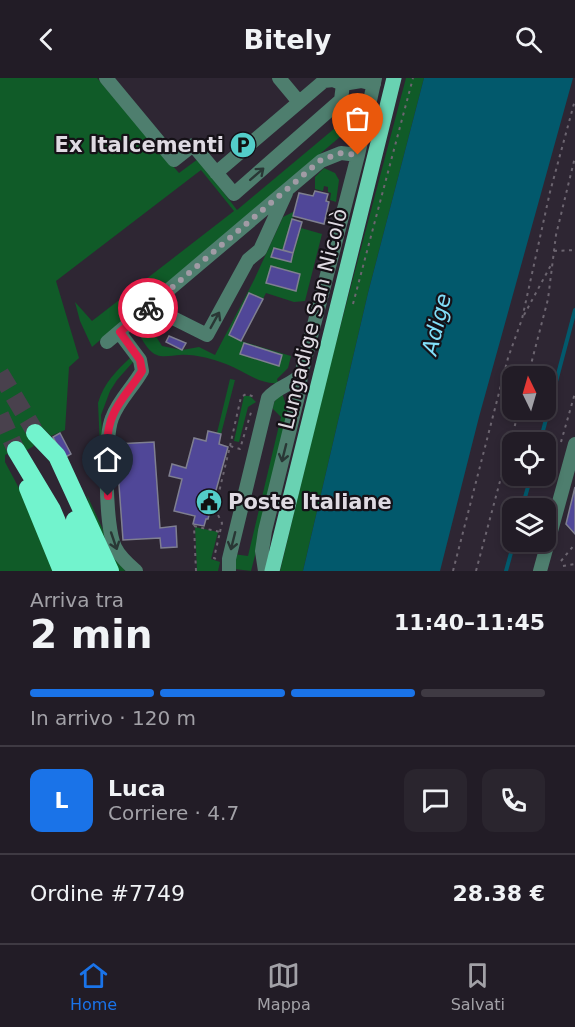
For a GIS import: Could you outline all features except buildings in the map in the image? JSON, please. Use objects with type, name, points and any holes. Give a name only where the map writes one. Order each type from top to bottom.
[{"type":"highway","points":[[96,571],[35,432],[57,456],[110,571]]},
{"type":"highway","points":[[62,571],[22,474],[17,451],[52,510],[78,571]]},
{"type":"main road","name":"Lungadige San Nicolò","points":[[272,571],[394,78]]},
{"type":"street","points":[[106,78],[174,160],[193,145],[234,194],[340,100],[343,84]]},
{"type":"street","points":[[279,78],[299,102]]},
{"type":"street","points":[[216,173],[324,81],[333,80],[343,84],[375,81],[263,543],[262,552],[266,571]]},
{"type":"street","points":[[107,342],[321,160],[341,153],[358,155]]},
{"type":"street","points":[[152,304],[159,311],[207,335],[248,260],[260,250],[289,188]]},
{"type":"street","points":[[255,217],[267,236]]},
{"type":"street","points":[[120,332],[140,360],[142,371],[134,386],[116,409],[110,423],[107,451],[109,518],[115,548],[136,571]]},
{"type":"street","points":[[226,566],[268,398],[280,387],[302,375]]},
{"type":"street","points":[[541,571],[575,444]]},
{"type":"path","points":[[353,305],[413,78]]},
{"type":"path","points":[[453,571],[508,358],[522,319],[550,192],[575,100]]},
{"type":"path","points":[[531,366],[548,299],[554,251],[575,157]]},
{"type":"path","points":[[554,251],[575,250]]},
{"type":"path","points":[[522,319],[553,262]]},
{"type":"path","points":[[226,566],[214,558],[222,523],[216,509],[243,394],[250,394],[259,401]]},
{"type":"path","points":[[230,446],[240,449],[251,410],[255,406]]},
{"type":"path","points":[[476,571],[516,420]]},
{"type":"path","points":[[196,571],[194,526],[220,532]]},
{"type":"path","points":[[561,561],[575,544]]},
{"type":"path","points":[[563,566],[575,564]]},
{"type":"green space","points":[[0,78],[97,78],[179,173],[198,159],[237,210],[341,123],[357,100],[354,119],[347,131],[92,347],[80,321],[75,302],[92,321],[234,211],[201,170],[56,281],[79,358],[69,367],[65,430],[51,436],[41,426],[31,431],[29,436],[34,446],[27,450],[22,447],[5,455],[5,462],[28,505],[56,571],[0,571]]},
{"type":"green space","points":[[406,78],[424,78],[368,293],[303,571],[280,571],[327,377]]},
{"type":"green space","points":[[324,168],[335,173],[339,180],[336,202],[330,200],[331,193],[328,192],[328,187],[324,186],[323,191],[315,189],[315,177]]},
{"type":"green space","points":[[295,211],[283,250],[274,248],[271,256],[291,262],[301,228],[322,234],[305,301],[294,302],[266,293],[241,341],[291,356],[288,368],[277,379],[278,383],[264,382],[209,359],[186,355],[163,356],[154,354],[150,350],[141,338],[144,330],[152,330],[162,346],[182,350],[199,347],[215,355],[254,280],[283,217]]},
{"type":"green space","points":[[131,357],[133,362],[110,391],[101,415],[107,532],[125,571],[117,571],[89,506],[87,495],[104,532],[98,403],[111,378]]},
{"type":"green space","points":[[230,379],[235,380],[221,434],[217,433]]},
{"type":"green space","points":[[282,393],[288,411],[276,474],[251,571],[235,569],[233,554],[248,556],[281,417],[273,406]]},
{"type":"green space","points":[[244,396],[250,396],[256,402],[248,407],[239,442],[234,441]]},
{"type":"green space","points":[[195,527],[218,532],[211,559],[220,562],[218,571],[197,571]]},
{"type":"water","name":"Adige","points":[[424,78],[573,78],[479,417],[440,571],[303,571],[368,293]]},
{"type":"waterway","points":[[543,432],[575,310]]},
{"type":"waterway","points":[[525,498],[528,486]]},
{"type":"waterway","points":[[506,571],[511,552]]},
{"type":"tunnel","points":[[0,373],[34,430]]},
{"type":"tunnel","points":[[0,415],[16,450]]},
{"type":"way so far","points":[[148,308],[321,160],[341,153],[358,155]]},
{"type":"place","name":"Ex Italcementi","points":[[243,145]]},
{"type":"place","name":"Poste Italiane","points":[[209,502]]},
{"type":"route","points":[[108,496],[107,451],[110,423],[116,409],[134,386],[142,371],[140,360],[120,332],[148,308]]}]
